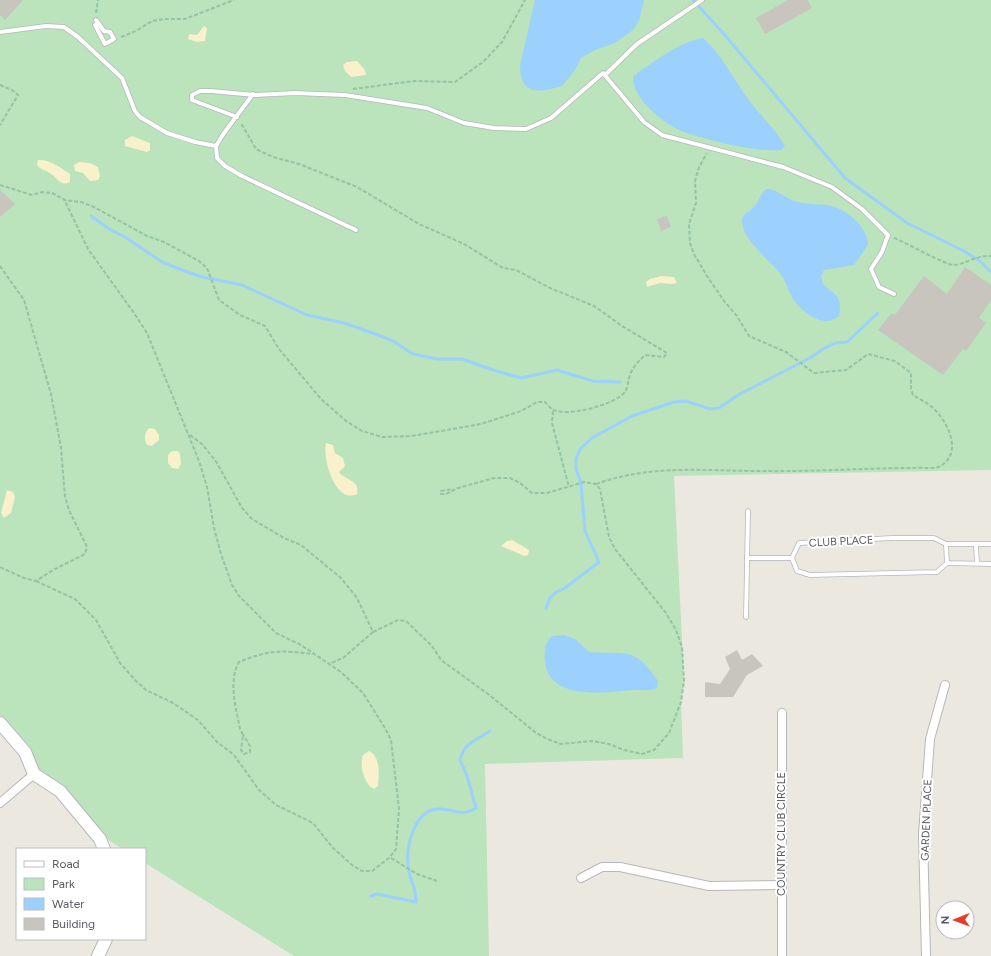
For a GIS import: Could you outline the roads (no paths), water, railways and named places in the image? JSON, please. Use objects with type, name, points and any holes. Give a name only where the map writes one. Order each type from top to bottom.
[{"type":"street","name":"GARDEN PLACE","points":[[926,956],[924,826],[930,739],[945,685]]},
{"type":"street","name":"COUNTRY CLUB CIRCLE","points":[[782,713],[782,956]]},
{"type":"street","points":[[0,723],[25,752],[34,774],[60,791],[100,839],[104,848]]},
{"type":"street","points":[[0,803],[34,774]]},
{"type":"street","points":[[581,878],[602,867],[620,867],[709,886],[781,885]]},
{"type":"street","points":[[98,956],[106,940]]},
{"type":"lane","points":[[605,76],[637,44],[702,0]]},
{"type":"lane","points":[[96,22],[104,31],[110,32],[114,39],[105,44],[96,22]]},
{"type":"lane","points":[[0,32],[46,26],[64,27],[78,37],[122,78],[135,111],[140,117],[167,133],[195,142],[216,146]]},
{"type":"lane","points":[[237,117],[200,104],[192,100],[192,95],[200,91],[211,91],[253,94],[295,93],[345,95],[428,108],[471,124],[494,128],[526,129],[551,118],[589,83],[603,73],[644,122],[662,135],[709,149],[783,167],[832,187],[862,209],[888,235],[882,252],[871,269],[879,287],[894,294]]},
{"type":"lane","points":[[253,94],[216,146],[217,158],[225,166],[242,176],[356,230]]},
{"type":"lane","points":[[746,617],[748,511]]},
{"type":"lane","name":"CLUB PLACE","points":[[792,558],[799,543],[892,538],[934,538],[946,544],[991,544]]},
{"type":"lane","points":[[946,544],[947,563]]},
{"type":"lane","points":[[976,545],[977,562]]},
{"type":"lane","points":[[748,558],[792,558],[797,572],[810,575],[937,572],[947,563],[977,562],[991,564]]},
{"type":"water","points":[[535,0],[644,0],[639,21],[633,30],[615,43],[595,50],[581,58],[575,70],[562,86],[539,91],[532,90],[523,82],[520,65]]},
{"type":"water","points":[[703,38],[717,53],[745,95],[781,140],[785,146],[781,150],[745,147],[689,134],[664,121],[649,108],[637,93],[633,77],[637,73],[676,48],[694,40]]},
{"type":"water","points":[[766,189],[777,192],[794,201],[827,205],[837,208],[850,215],[861,226],[867,238],[868,245],[854,265],[824,270],[821,276],[823,284],[835,294],[839,300],[839,316],[833,320],[827,321],[815,318],[799,307],[781,275],[750,241],[746,234],[742,220],[745,214],[756,205],[762,193]]},
{"type":"water","points":[[564,635],[575,639],[589,652],[621,653],[635,657],[642,662],[658,681],[657,688],[649,690],[594,693],[567,689],[557,683],[549,674],[545,661],[546,644],[548,641],[552,636]]},
{"type":"waterway","points":[[693,0],[724,34],[845,178],[907,223],[962,250],[980,261],[991,272]]},
{"type":"waterway","points":[[91,216],[162,262],[202,277],[242,285],[307,315],[344,323],[393,341],[413,354],[437,359],[462,359],[521,378],[557,370],[593,381],[620,382]]},
{"type":"waterway","points":[[546,608],[550,598],[555,593],[565,588],[599,562],[585,531],[581,483],[576,469],[576,459],[580,449],[592,438],[632,416],[674,402],[686,401],[710,409],[719,408],[738,395],[810,358],[823,349],[835,343],[847,342],[878,313]]},
{"type":"waterway","points":[[371,896],[377,894],[416,902],[415,892],[408,869],[409,848],[414,830],[423,815],[430,811],[444,809],[457,812],[466,812],[476,808],[467,776],[460,760],[462,754],[468,746],[490,731]]}]
